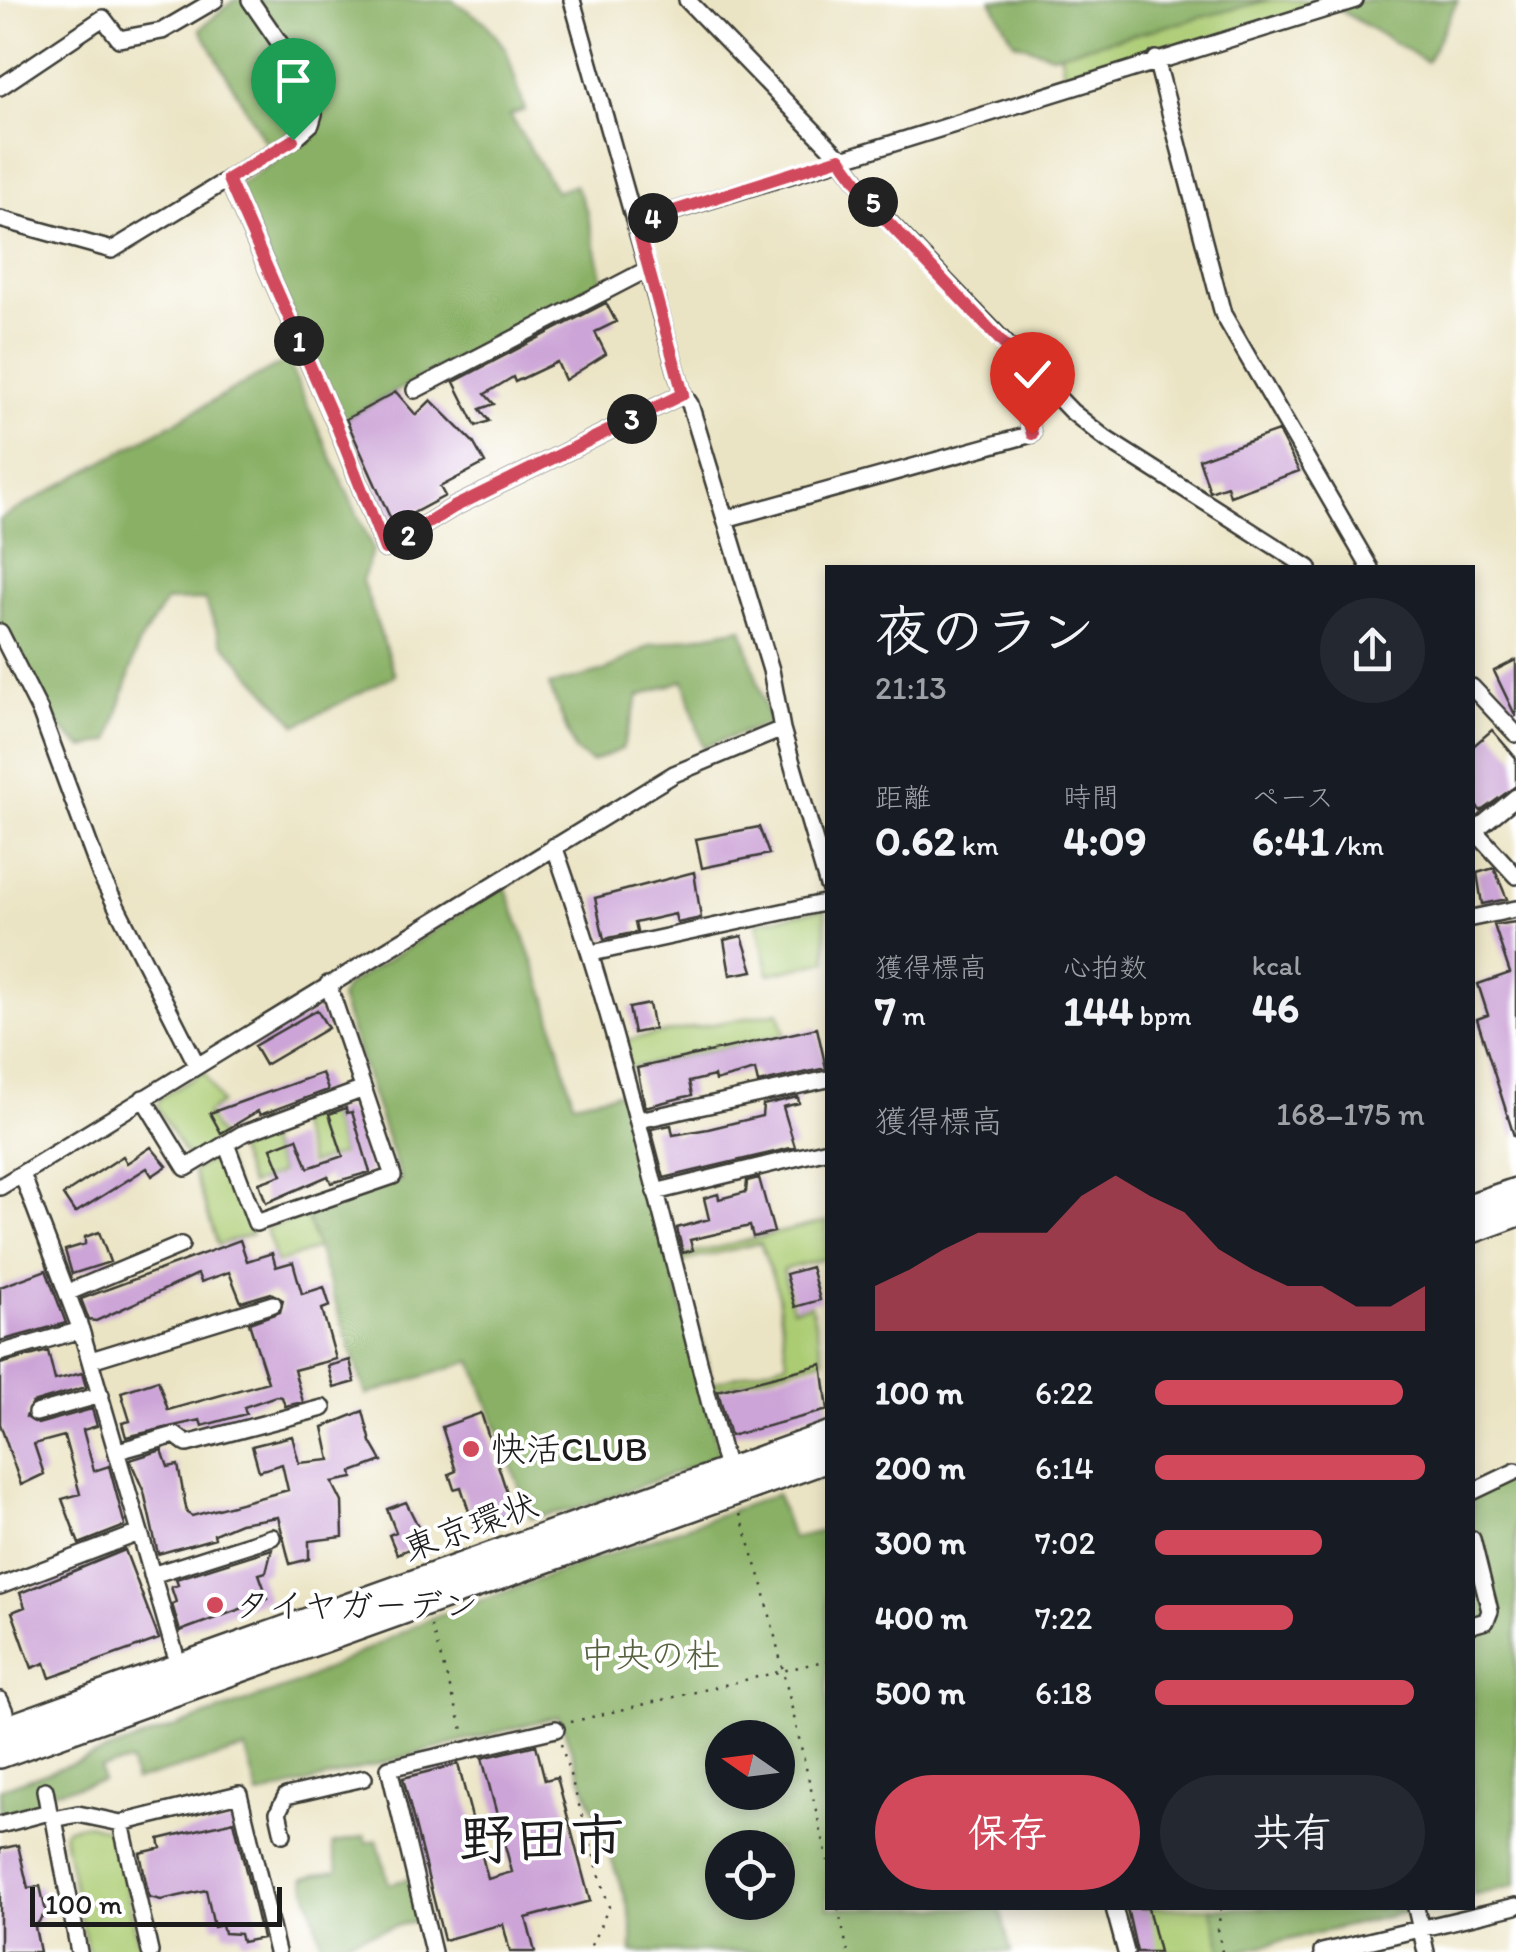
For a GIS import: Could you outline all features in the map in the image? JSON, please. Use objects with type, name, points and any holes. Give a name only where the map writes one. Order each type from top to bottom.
[{"type":"highway","points":[[1475,1205],[1516,1191]]},
{"type":"highway","points":[[1475,1229],[1516,1214]]},
{"type":"highway","name":"東京環状","points":[[250,1653],[575,1526],[825,1435]]},
{"type":"highway","name":"東京環状","points":[[250,1653],[421,1611],[825,1460]]},
{"type":"highway","points":[[1,1714],[453,1555],[575,1526]]},
{"type":"highway","points":[[0,1772],[278,1674],[421,1611]]},
{"type":"highway","points":[[1,1714],[250,1653]]},
{"type":"highway","points":[[0,1756],[250,1653]]},
{"type":"street","points":[[0,87],[103,18],[119,39],[162,30],[215,0]]},
{"type":"street","points":[[0,218],[112,250],[293,140],[311,124],[314,114],[282,45],[250,0]]},
{"type":"street","points":[[572,0],[683,394],[690,404],[770,670],[782,729],[825,876]]},
{"type":"street","points":[[687,0],[840,158],[886,220],[1036,378],[1106,439],[1304,565]]},
{"type":"street","points":[[636,223],[1355,0]]},
{"type":"street","points":[[1156,59],[1223,314],[1368,565]]},
{"type":"street","points":[[228,179],[338,429],[385,549],[454,507],[683,394]]},
{"type":"street","points":[[415,390],[648,269]]},
{"type":"street","points":[[724,519],[1032,434],[1020,392],[1028,390],[1036,378]]},
{"type":"street","points":[[0,632],[40,710],[101,876],[196,1065]]},
{"type":"street","points":[[1475,693],[1516,734]]},
{"type":"street","points":[[0,1187],[674,774],[782,729]]},
{"type":"street","points":[[1475,830],[1516,797]]},
{"type":"street","points":[[1475,832],[1516,876]]},
{"type":"street","points":[[554,846],[592,953],[639,1120],[727,1470]]},
{"type":"street","points":[[592,953],[825,903]]},
{"type":"street","points":[[1475,917],[1516,909]]},
{"type":"street","points":[[226,1144],[256,1223],[393,1176],[328,984]]},
{"type":"street","points":[[639,1120],[825,1079]]},
{"type":"street","points":[[143,1098],[186,1168],[242,1134],[361,1090]]},
{"type":"street","points":[[655,1192],[825,1151]]},
{"type":"street","points":[[22,1174],[69,1292],[91,1360],[175,1652]]},
{"type":"street","points":[[69,1292],[181,1245]]},
{"type":"street","points":[[91,1360],[273,1304]]},
{"type":"street","points":[[0,1353],[81,1330]]},
{"type":"street","points":[[36,1414],[101,1395]]},
{"type":"street","points":[[118,1451],[175,1435],[187,1444],[323,1408]]},
{"type":"street","points":[[1475,1491],[1516,1472]]},
{"type":"street","points":[[0,1586],[139,1533]]},
{"type":"street","points":[[152,1574],[272,1537]]},
{"type":"street","points":[[1475,1551],[1490,1611],[1486,1621],[1475,1624]]},
{"type":"street","points":[[433,1952],[389,1768],[556,1729]]},
{"type":"street","points":[[248,1832],[282,1829],[278,1812],[286,1796],[364,1778]]},
{"type":"street","points":[[45,1790],[79,1952]]},
{"type":"street","points":[[0,1825],[78,1814],[121,1822],[239,1794],[277,1952]]},
{"type":"street","points":[[121,1822],[150,1952]]},
{"type":"street","points":[[1322,1952],[1516,1906]]},
{"type":"street","points":[[1115,1910],[1126,1952]]},
{"type":"street","points":[[1416,1910],[1426,1952]]},
{"type":"path","points":[[738,1504],[784,1670],[825,1848]]},
{"type":"path","points":[[421,1611],[469,1749]]},
{"type":"path","points":[[588,1952],[609,1908],[556,1729],[576,1720],[825,1661]]},
{"type":"path","points":[[838,1910],[848,1952]]},
{"type":"path","points":[[1221,1910],[1218,1929],[1222,1952]]},
{"type":"green space","points":[[234,0],[452,0],[485,22],[506,49],[525,110],[510,115],[556,192],[575,185],[587,212],[603,280],[339,422],[237,186],[276,161],[200,29]]},
{"type":"green space","points":[[991,0],[1270,0],[1052,55],[1014,42]]},
{"type":"green space","points":[[1052,0],[1344,0],[1065,80]]},
{"type":"green space","points":[[1323,0],[1458,0],[1427,62]]},
{"type":"green space","points":[[287,360],[373,549],[362,581],[395,675],[297,725],[222,642],[205,600],[166,601],[138,645],[110,741],[83,748],[48,716],[0,623],[0,519]]},
{"type":"green space","points":[[742,628],[770,723],[703,747],[684,680],[639,696],[622,749],[591,762],[575,751],[549,685],[605,671],[651,645]]},
{"type":"green space","points":[[505,886],[546,996],[573,1102],[627,1091],[720,1457],[576,1509],[531,1518],[472,1361],[366,1395],[306,1215],[401,1180],[340,998],[346,986]]},
{"type":"green space","points":[[825,909],[825,961],[769,974],[757,922]]},
{"type":"green space","points":[[779,1012],[785,1035],[629,1068],[623,1043],[631,1039]]},
{"type":"green space","points":[[204,1072],[221,1103],[206,1114],[221,1139],[194,1156],[185,1154],[157,1107],[160,1098]]},
{"type":"green space","points":[[327,1111],[342,1154],[310,1164],[296,1122]]},
{"type":"green space","points":[[264,1133],[280,1173],[250,1185],[237,1151],[239,1144]]},
{"type":"green space","points":[[216,1157],[225,1160],[252,1234],[218,1245],[193,1171]]},
{"type":"green space","points":[[306,1215],[318,1248],[277,1263],[266,1229]]},
{"type":"green space","points":[[825,1221],[825,1259],[783,1270],[792,1309],[811,1305],[824,1359],[711,1390],[675,1258]],"holes":[[[760,1243],[777,1289],[787,1362],[713,1383],[680,1262]]]},
{"type":"green space","points":[[1516,1475],[1516,1885],[1475,1895],[1475,1493]]},
{"type":"green space","name":"中央の杜","points":[[777,1494],[792,1538],[825,1530],[825,1910],[1000,1910],[1011,1952],[632,1952],[632,1923],[624,1894],[559,1716],[258,1796],[246,1749],[134,1781],[130,1762],[100,1768],[102,1781],[41,1794],[40,1809],[0,1819],[0,1789],[294,1685],[429,1619]]},
{"type":"green space","points":[[87,1824],[114,1831],[140,1952],[88,1952],[63,1833],[67,1828]]},
{"type":"green space","points":[[365,1836],[367,1843],[377,1840],[389,1884],[408,1879],[418,1920],[322,1947],[304,1878],[338,1870],[332,1844]]},
{"type":"green space","points":[[1124,1910],[1415,1910],[1237,1952],[1134,1952]]},
{"type":"green space","points":[[1212,1910],[1415,1910],[1237,1952],[1223,1952]]},
{"type":"building","points":[[606,303],[616,322],[595,332],[606,354],[565,380],[557,362],[515,382],[513,377],[485,394],[494,404],[480,409],[489,421],[476,426],[454,382]]},
{"type":"building","points":[[396,392],[416,415],[431,400],[473,442],[485,463],[440,487],[445,496],[393,524],[346,419]]},
{"type":"building","points":[[1278,431],[1299,471],[1230,496],[1227,486],[1210,492],[1199,459]]},
{"type":"building","points":[[1516,660],[1516,717],[1494,671]]},
{"type":"building","points":[[1492,730],[1516,758],[1516,786],[1481,811],[1475,805],[1475,744]]},
{"type":"building","points":[[759,827],[769,854],[702,868],[696,839]]},
{"type":"building","points":[[1494,868],[1507,899],[1482,904],[1477,873]]},
{"type":"building","points":[[694,872],[701,918],[677,923],[675,914],[635,923],[637,932],[604,939],[595,898]]},
{"type":"building","points":[[1516,922],[1514,1136],[1477,1019],[1488,1015],[1478,984],[1510,973],[1494,925]]},
{"type":"building","points":[[742,936],[753,971],[730,975],[724,940]]},
{"type":"building","points":[[649,1004],[654,1029],[634,1033],[629,1008]]},
{"type":"building","points":[[317,1010],[328,1028],[265,1065],[254,1046]]},
{"type":"building","points":[[817,1028],[825,1064],[825,1068],[758,1083],[755,1070],[715,1081],[714,1076],[689,1082],[692,1095],[645,1107],[637,1068]]},
{"type":"building","points":[[322,1073],[328,1090],[260,1115],[258,1111],[221,1133],[210,1113]]},
{"type":"building","points":[[798,1097],[799,1103],[783,1107],[795,1147],[664,1178],[651,1129],[671,1125],[673,1135],[708,1129],[762,1116],[763,1105]]},
{"type":"building","points":[[346,1108],[347,1113],[352,1112],[370,1172],[331,1183],[328,1176],[266,1203],[259,1183],[282,1175],[271,1148],[297,1138],[308,1168],[343,1156],[329,1114]]},
{"type":"building","points":[[151,1147],[167,1166],[152,1176],[147,1168],[75,1213],[63,1195],[123,1156],[127,1163]]},
{"type":"building","points":[[759,1178],[774,1232],[753,1237],[750,1226],[690,1240],[693,1250],[683,1253],[677,1228],[709,1219],[704,1198],[718,1194],[719,1199],[746,1192],[747,1181]]},
{"type":"building","points":[[99,1232],[110,1262],[72,1274],[65,1250],[85,1244],[85,1237]]},
{"type":"building","points":[[240,1240],[247,1261],[272,1253],[276,1267],[293,1262],[302,1294],[324,1287],[330,1306],[322,1309],[336,1359],[294,1370],[303,1402],[285,1406],[282,1397],[276,1396],[244,1407],[246,1414],[202,1426],[200,1420],[126,1437],[122,1423],[130,1421],[121,1392],[158,1380],[168,1410],[268,1382],[249,1323],[280,1312],[283,1300],[271,1293],[241,1302],[229,1272],[201,1282],[198,1274],[96,1321],[89,1320],[81,1299]]},
{"type":"building","points":[[811,1267],[820,1300],[795,1307],[786,1274]]},
{"type":"building","points":[[46,1270],[66,1323],[0,1341],[0,1287]]},
{"type":"building","points":[[48,1351],[55,1380],[82,1373],[86,1387],[32,1403],[26,1417],[38,1424],[92,1409],[97,1426],[83,1430],[94,1471],[109,1466],[125,1526],[79,1544],[62,1499],[80,1494],[64,1436],[34,1444],[44,1474],[21,1485],[0,1424],[0,1364]]},
{"type":"building","points":[[350,1360],[355,1382],[334,1388],[328,1366]]},
{"type":"building","points":[[822,1364],[825,1411],[730,1436],[718,1391]]},
{"type":"building","points":[[363,1411],[371,1442],[382,1461],[352,1472],[353,1478],[332,1482],[342,1502],[343,1537],[309,1541],[309,1559],[290,1564],[278,1517],[240,1523],[214,1534],[215,1538],[158,1554],[144,1492],[130,1460],[162,1450],[168,1467],[178,1465],[187,1513],[192,1516],[288,1490],[282,1464],[259,1471],[252,1446],[292,1436],[299,1463],[330,1460],[323,1427]]},
{"type":"building","name":"快活CLUB","points":[[481,1413],[514,1514],[474,1527],[461,1487],[454,1489],[449,1474],[456,1471],[442,1427]]},
{"type":"building","points":[[406,1502],[426,1542],[397,1554],[389,1535],[396,1532],[387,1509]]},
{"type":"building","points":[[272,1549],[266,1572],[259,1574],[268,1599],[180,1631],[172,1604],[176,1602],[171,1587],[178,1585],[176,1579]]},
{"type":"building","points":[[125,1550],[159,1639],[50,1678],[45,1663],[32,1668],[12,1612],[25,1607],[20,1593]]},
{"type":"building","points":[[536,1745],[545,1780],[557,1777],[590,1901],[526,1918],[535,1952],[510,1952],[503,1924],[444,1940],[403,1778],[458,1764],[488,1879],[512,1872],[482,1758]]},
{"type":"building","points":[[234,1821],[262,1938],[242,1942],[240,1934],[224,1933],[222,1925],[214,1927],[206,1890],[161,1900],[149,1897],[140,1853],[161,1848],[159,1839]]},
{"type":"building","points":[[18,1845],[28,1888],[40,1886],[46,1912],[35,1927],[40,1952],[0,1952],[0,1849]]},
{"type":"building","points":[[1127,1910],[1148,1910],[1159,1952],[1137,1952]]},
{"type":"place","name":"快活CLUB","points":[[471,1449]]},
{"type":"place","name":"タイヤガーデン","points":[[215,1605]]},
{"type":"district","name":"野田市","points":[[542,1839]]},
{"type":"route","points":[[293,140],[228,179],[338,429],[385,549],[454,507],[683,394],[636,223],[840,158],[886,220],[1036,378],[1028,390],[1020,392],[1032,434]]}]
